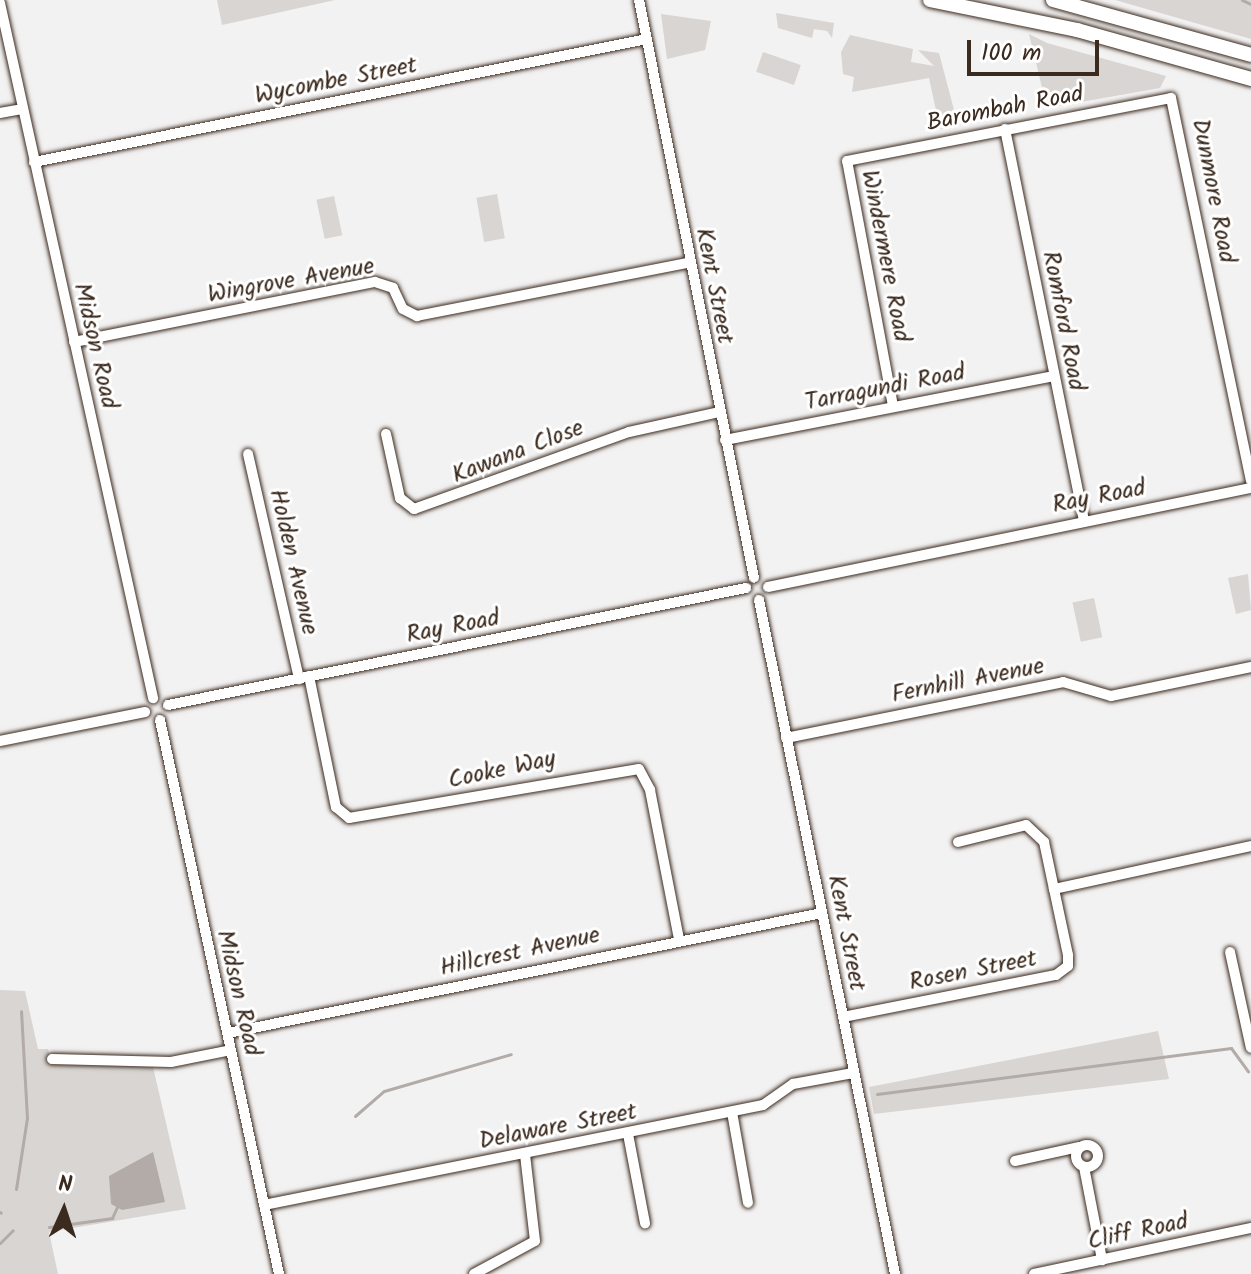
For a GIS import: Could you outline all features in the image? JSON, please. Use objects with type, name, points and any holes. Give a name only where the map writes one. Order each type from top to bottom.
[{"type":"highway","points":[[930,0],[1077,30],[1251,79]]},
{"type":"highway","points":[[1053,0],[1251,55]]},
{"type":"street","name":"Kent Street","points":[[639,0],[688,263],[754,578]]},
{"type":"street","name":"Midson Road","points":[[0,3],[2,35],[22,109],[153,698]]},
{"type":"street","name":"Wycombe Street","points":[[34,162],[647,39]]},
{"type":"street","name":"Barombah Road","points":[[847,161],[1171,98]]},
{"type":"street","name":"Dunmore Road","points":[[1171,98],[1251,481]]},
{"type":"street","points":[[0,113],[22,109]]},
{"type":"street","name":"Romford Road","points":[[1005,129],[1084,520]]},
{"type":"street","name":"Windermere Road","points":[[847,161],[893,406]]},
{"type":"street","name":"Wingrove Avenue","points":[[74,342],[375,282],[393,288],[403,309],[417,316],[688,263]]},
{"type":"street","name":"Tarragundi Road","points":[[725,440],[1053,376]]},
{"type":"street","name":"Kawana Close","points":[[386,434],[400,498],[414,509],[629,432],[719,412]]},
{"type":"street","name":"Holden Avenue","points":[[248,454],[304,678]]},
{"type":"street","name":"Ray Road","points":[[768,587],[1251,488]]},
{"type":"street","points":[[754,578],[768,587],[759,600],[746,588],[754,578]]},
{"type":"street","name":"Ray Road","points":[[168,705],[746,588]]},
{"type":"street","name":"Kent Street","points":[[759,600],[895,1274]]},
{"type":"street","name":"Fernhill Avenue","points":[[786,738],[1063,682],[1111,696],[1251,667]]},
{"type":"street","name":"Cooke Way","points":[[304,678],[336,807],[349,818],[639,769],[650,790],[679,939]]},
{"type":"street","points":[[0,741],[145,712],[160,720],[168,705],[153,698],[145,712]]},
{"type":"street","name":"Midson Road","points":[[160,720],[279,1274]]},
{"type":"street","points":[[958,842],[990,829],[1032,828],[1044,842],[1054,889],[1251,846]]},
{"type":"street","name":"Rosen Street","points":[[843,1017],[1062,972],[1068,955],[1054,889]]},
{"type":"street","name":"Hillcrest Avenue","points":[[228,1033],[679,939],[822,913]]},
{"type":"street","points":[[1230,952],[1251,1048]]},
{"type":"street","points":[[52,1059],[171,1062],[231,1050]]},
{"type":"street","name":"Delaware Street","points":[[264,1205],[732,1112],[763,1105],[793,1084],[853,1073]]},
{"type":"street","points":[[732,1112],[748,1203]]},
{"type":"street","points":[[628,1134],[645,1223]]},
{"type":"street","points":[[1015,1161],[1079,1147],[1098,1153],[1096,1163],[1084,1167]]},
{"type":"street","points":[[1079,1147],[1102,1260]]},
{"type":"street","points":[[474,1274],[535,1241],[525,1154]]},
{"type":"street","name":"Cliff Road","points":[[1034,1274],[1251,1228]]},
{"type":"shaded area","points":[[217,0],[335,0],[222,25]]},
{"type":"shaded area","points":[[1115,0],[1251,0],[1251,39]]},
{"type":"shaded area","points":[[776,13],[834,23],[832,38],[827,31],[814,29],[812,38],[778,28]]},
{"type":"shaded area","points":[[661,14],[711,21],[705,50],[667,59]]},
{"type":"shaded area","points":[[1029,34],[1047,43],[1166,76],[1160,88],[1047,108]]},
{"type":"shaded area","points":[[850,35],[913,49],[911,62],[934,66],[918,50],[939,53],[958,125],[940,129],[929,78],[852,92],[854,77],[843,74],[841,52]]},
{"type":"shaded area","points":[[763,52],[801,65],[794,85],[756,72]]},
{"type":"shaded area","points":[[497,194],[505,238],[484,242],[476,198]]},
{"type":"shaded area","points":[[334,196],[342,235],[325,239],[316,200]]},
{"type":"shaded area","points":[[1248,574],[1251,610],[1236,614],[1228,578]]},
{"type":"shaded area","points":[[1094,598],[1102,637],[1081,642],[1072,603]]},
{"type":"shaded area","points":[[0,990],[25,991],[38,1049],[48,1049],[52,1065],[153,1067],[186,1209],[49,1232],[58,1274],[0,1274]]},
{"type":"shaded area","points":[[1158,1031],[1169,1079],[874,1114],[869,1087]]},
{"type":"shaded area","points":[[153,1152],[165,1202],[122,1210],[111,1204],[109,1176]]},
{"type":"waterway","points":[[1242,0],[1251,4]]},
{"type":"waterway","points":[[16,1189],[27,1118],[21,1011]]},
{"type":"waterway","points":[[877,1094],[1231,1048],[1248,1071]]},
{"type":"waterway","points":[[355,1116],[384,1091],[511,1054]]},
{"type":"waterway","points":[[49,1227],[112,1218],[117,1207]]},
{"type":"waterway","points":[[0,1243],[13,1230]]}]
